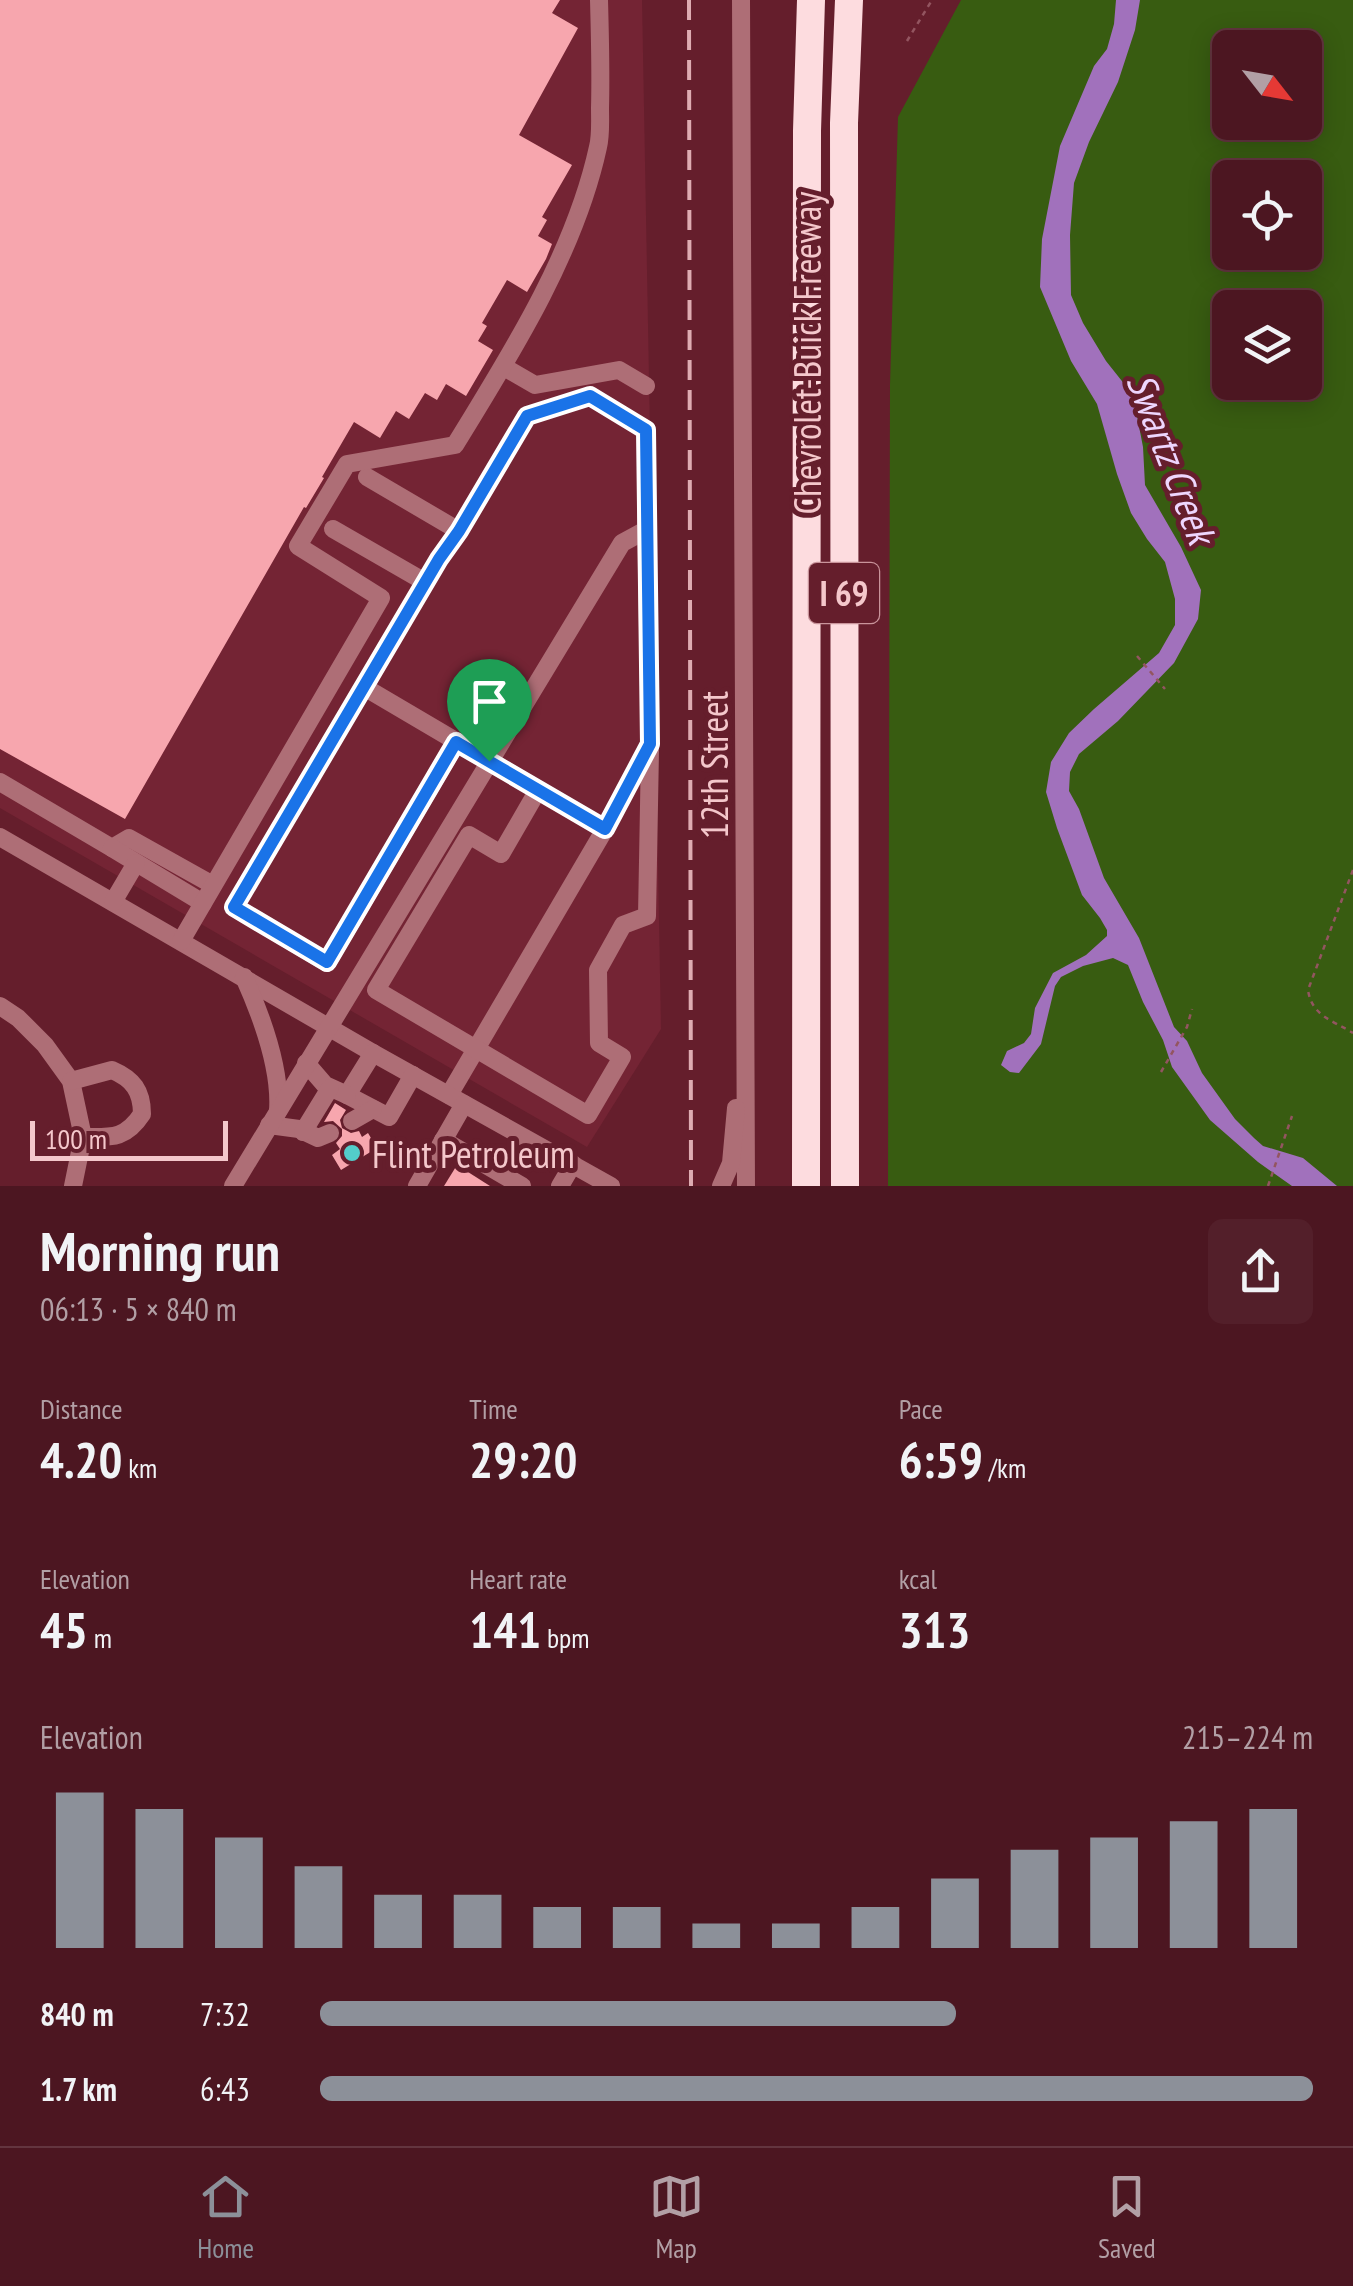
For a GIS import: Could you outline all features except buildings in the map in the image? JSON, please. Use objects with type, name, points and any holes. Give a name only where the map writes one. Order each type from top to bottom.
[{"type":"highway","name":"Chevrolet-Buick Freeway","points":[[806,1186],[807,131],[811,0]]},
{"type":"highway","name":"Chevrolet-Buick Freeway","points":[[844,1186],[844,142],[849,0]]},
{"type":"street","points":[[181,942],[380,598],[298,546],[347,464],[455,445],[504,366],[576,220],[599,144],[598,0]]},
{"type":"street","name":"12th Street","points":[[741,0],[746,1186]]},
{"type":"street","points":[[504,366],[535,385],[619,370],[646,386]]},
{"type":"street","points":[[456,742],[327,962],[234,907],[527,416],[590,396],[646,430],[650,744],[647,916],[623,925],[598,970],[599,1043],[622,1056],[588,1115],[376,990],[469,835],[501,854],[538,790]]},
{"type":"street","points":[[367,477],[459,531]]},
{"type":"street","points":[[333,528],[425,582]]},
{"type":"street","points":[[233,1186],[622,543],[646,530]]},
{"type":"street","points":[[364,687],[605,829]]},
{"type":"street","points":[[417,1186],[444,1140],[476,1049],[605,829],[650,744]]},
{"type":"street","points":[[0,782],[204,903]]},
{"type":"street","points":[[0,837],[610,1186]]},
{"type":"street","points":[[112,848],[128,838],[214,885]]},
{"type":"street","points":[[113,902],[136,863]]},
{"type":"street","points":[[244,977],[277,1078],[274,1118]]},
{"type":"street","points":[[0,1006],[45,1045],[70,1080],[82,1138],[73,1186]]},
{"type":"street","points":[[721,1186],[731,1162],[747,1008]]},
{"type":"street","points":[[304,1132],[372,1052]]},
{"type":"street","points":[[306,1064],[338,1092],[388,1118],[413,1075]]},
{"type":"street","points":[[70,1080],[112,1070],[132,1082],[141,1094],[142,1114],[128,1130],[116,1137],[82,1138]]},
{"type":"street","points":[[352,1120],[372,1109]]},
{"type":"street","points":[[274,1118],[318,1138],[330,1132]]},
{"type":"street","points":[[444,1140],[522,1186]]},
{"type":"street","points":[[560,1186],[572,1164]]},
{"type":"path","points":[[907,42],[932,0]]},
{"type":"path","points":[[1137,656],[1164,689]]},
{"type":"path","points":[[1353,870],[1308,990],[1315,1010],[1353,1033]]},
{"type":"path","points":[[1161,1072],[1188,1028],[1192,1009]]},
{"type":"path","points":[[1268,1186],[1292,1116]]},
{"type":"shaded area","points":[[0,0],[642,0],[661,1029],[587,1147],[0,808]]},
{"type":"shaded area","points":[[1116,0],[1140,0],[1118,82],[1074,183],[1071,295],[1106,361],[1133,395],[1143,447],[1145,485],[1201,590],[1198,619],[1174,663],[1118,721],[1079,754],[1070,772],[1069,791],[1104,878],[1139,938],[1174,1027],[1187,1041],[1202,1073],[1235,1119],[1263,1146],[1303,1158],[1337,1186],[1292,1186],[1210,1120],[1172,1067],[1128,965],[1113,958],[1061,977],[1055,986],[1041,1044],[1019,1073],[1001,1065],[1007,1051],[1024,1043],[1031,1034],[1035,1008],[1053,973],[1086,955],[1107,936],[1100,918],[1082,895],[1057,828],[1046,792],[1051,762],[1069,733],[1159,653],[1175,625],[1175,599],[1165,562],[1131,513],[1097,404],[1071,361],[1040,287],[1042,239],[1060,146],[1094,66],[1107,49]]},
{"type":"green space","points":[[961,0],[1353,0],[1353,1186],[888,1186],[890,385],[898,117]]},
{"type":"railway","points":[[689,0],[691,1186]]},
{"type":"place","name":"Flint Petroleum","points":[[352,1153]]},
{"type":"route","points":[[590,396],[646,430],[650,744],[605,829],[489,761],[456,742],[327,962],[234,907],[527,416],[590,396]]},
{"type":"water label","name":"Swartz Creek","points":[[1172,458]]}]
